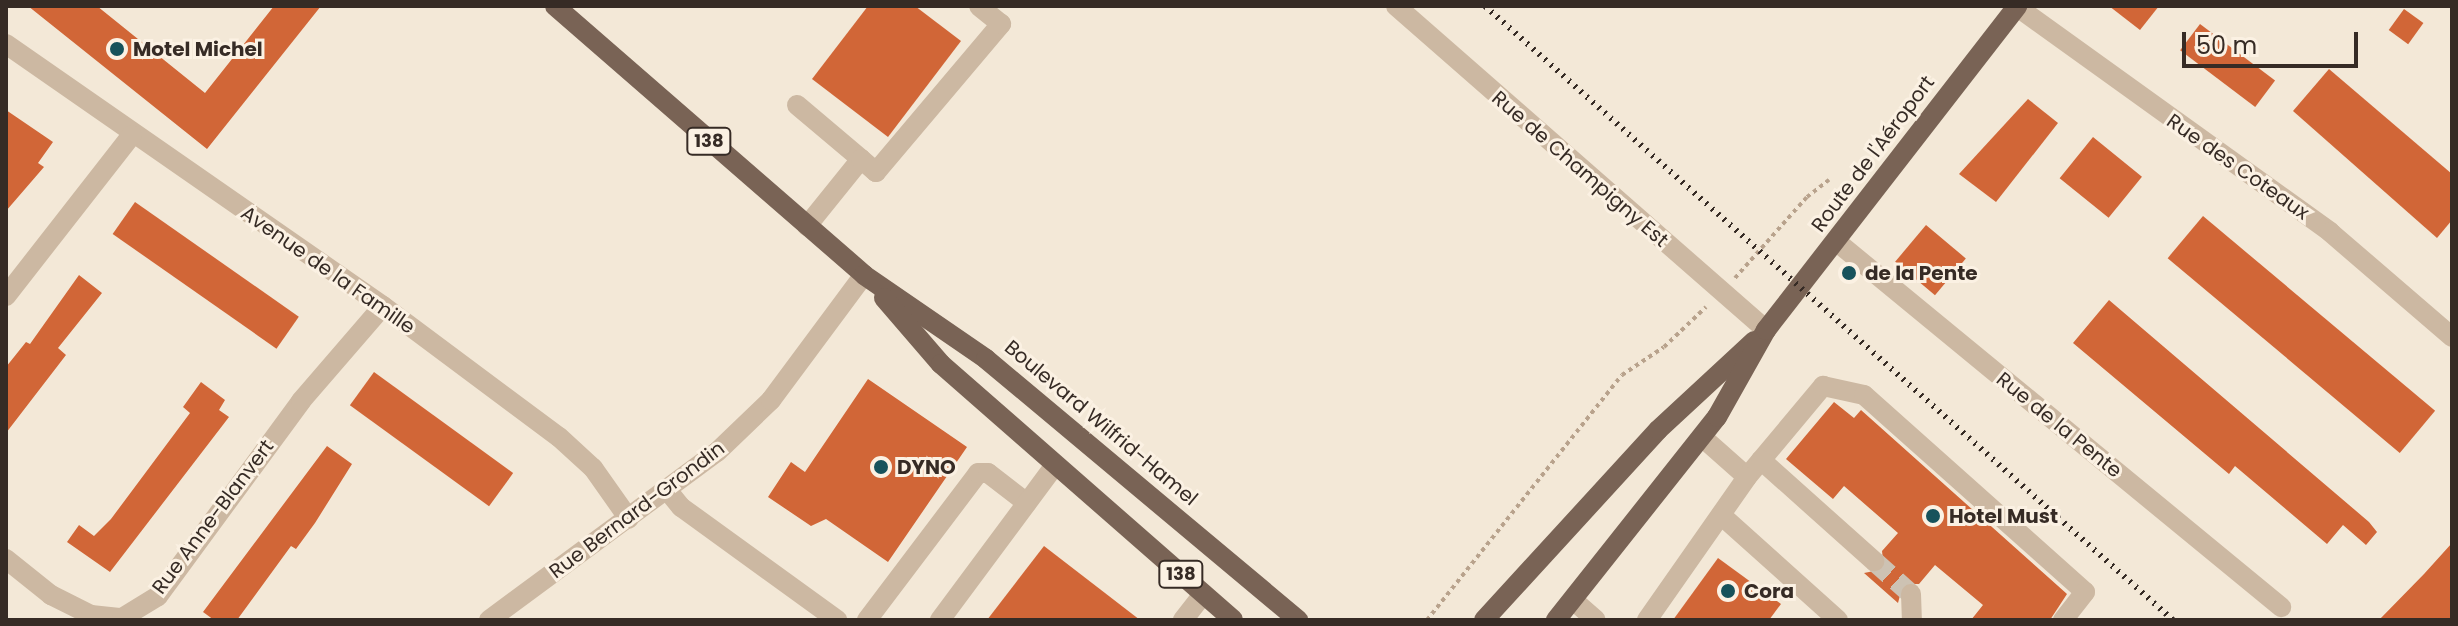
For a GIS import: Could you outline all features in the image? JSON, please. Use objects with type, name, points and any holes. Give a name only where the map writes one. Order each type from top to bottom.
[{"type":"main road","name":"Boulevard Wilfrid-Hamel","points":[[555,6],[864,275],[986,359],[1298,620]]},
{"type":"main road","name":"Route de l'Aéroport","points":[[1556,620],[1702,437],[1766,330],[2017,6]]},
{"type":"main road","name":"Boulevard Wilfrid-Hamel","points":[[864,275],[941,364],[1233,620]]},
{"type":"main road","name":"Route de l'Aéroport","points":[[1484,620],[1658,430],[1766,330]]},
{"type":"street","points":[[797,105],[876,172],[1001,24],[979,6]]},
{"type":"street","name":"Rue de Champigny Est","points":[[1396,6],[1766,330]]},
{"type":"street","name":"Rue des Coteaux","points":[[2017,6],[2330,232],[2452,337]]},
{"type":"street","name":"Avenue de la Famille","points":[[6,44],[132,135],[383,306],[559,437],[593,468],[629,519]]},
{"type":"street","points":[[6,296],[132,135]]},
{"type":"street","points":[[807,226],[861,159]]},
{"type":"street","name":"Rue de la Pente","points":[[1837,242],[2281,607]]},
{"type":"street","name":"Rue Bernard-Grondin","points":[[489,620],[668,491],[771,400],[864,275]]},
{"type":"street","name":"Rue Anne-Blanvert","points":[[6,559],[51,595],[91,615],[122,618],[158,596],[301,401],[383,306]]},
{"type":"street","points":[[1647,620],[1747,477],[1823,386],[1864,395],[2085,592],[2063,620]]},
{"type":"street","points":[[1702,437],[1747,477]]},
{"type":"street","points":[[1761,460],[1874,561]]},
{"type":"street","points":[[940,620],[1055,465]]},
{"type":"street","points":[[867,620],[978,473],[988,473],[1027,503]]},
{"type":"street","points":[[668,491],[681,507],[837,620]]},
{"type":"street","points":[[1721,515],[1838,620]]},
{"type":"street","points":[[1183,620],[1203,594]]},
{"type":"street","points":[[1911,594],[1912,620]]},
{"type":"street","points":[[1573,600],[1596,620]]},
{"type":"path","points":[[1427,620],[1622,375],[1664,347],[1721,291],[1807,197],[1829,180]]},
{"type":"building","name":"Motel Michel","points":[[28,6],[97,6],[205,93],[274,6],[321,6],[207,149]]},
{"type":"building","points":[[868,6],[915,6],[961,41],[888,137],[812,79]]},
{"type":"building","points":[[2109,6],[2159,6],[2140,30]]},
{"type":"building","points":[[2404,9],[2423,23],[2408,44],[2389,30]]},
{"type":"building","points":[[2200,24],[2275,81],[2255,107],[2180,50]]},
{"type":"building","points":[[2329,69],[2452,174],[2452,220],[2437,238],[2293,111]]},
{"type":"building","points":[[2028,99],[2058,123],[1996,202],[1959,174]]},
{"type":"building","points":[[6,110],[53,142],[38,163],[44,167],[6,211]]},
{"type":"building","points":[[2093,137],[2142,177],[2109,218],[2060,178]]},
{"type":"building","points":[[135,202],[299,317],[276,349],[113,234]]},
{"type":"building","points":[[2203,216],[2435,411],[2400,453],[2168,258]]},
{"type":"building","points":[[1926,225],[1966,258],[1935,295],[1895,262]]},
{"type":"building","points":[[79,275],[102,293],[58,348],[66,355],[6,433],[6,367],[26,342],[30,344]]},
{"type":"building","points":[[2109,300],[2369,522],[2377,532],[2366,545],[2343,525],[2327,544],[2235,466],[2229,474],[2073,343]]},
{"type":"building","points":[[374,372],[513,473],[489,506],[350,405]]},
{"type":"building","name":"DYNO","points":[[868,379],[967,447],[888,562],[826,519],[811,526],[768,497],[791,462],[805,472]]},
{"type":"building","points":[[201,382],[225,400],[219,410],[229,417],[110,572],[67,542],[79,525],[94,536],[111,519],[190,413],[183,407]]},
{"type":"building","name":"Hotel Must","points":[[1834,402],[1854,418],[1861,410],[2067,594],[2050,620],[1971,620],[1983,605],[1935,565],[1919,584],[1903,584],[1898,603],[1864,573],[1884,569],[1882,551],[1898,533],[1844,486],[1833,499],[1786,459]]},
{"type":"building","points":[[327,446],[352,464],[315,523],[296,549],[291,546],[237,620],[214,620],[203,612]]},
{"type":"building","points":[[2452,543],[2452,620],[2379,620],[2424,574]]},
{"type":"building","points":[[1044,546],[1140,620],[987,620]]},
{"type":"building","points":[[1718,558],[1781,604],[1769,620],[1673,620]]},
{"type":"tunnel","points":[[1874,561],[1911,594]]},
{"type":"railway","points":[[1485,6],[2173,620]]},
{"type":"place","name":"Motel Michel","points":[[117,49]]},
{"type":"place","name":"de la Pente","points":[[1849,273]]},
{"type":"place","name":"DYNO","points":[[881,467]]},
{"type":"place","name":"Hotel Must","points":[[1933,516]]},
{"type":"place","name":"Cora","points":[[1728,591]]}]
